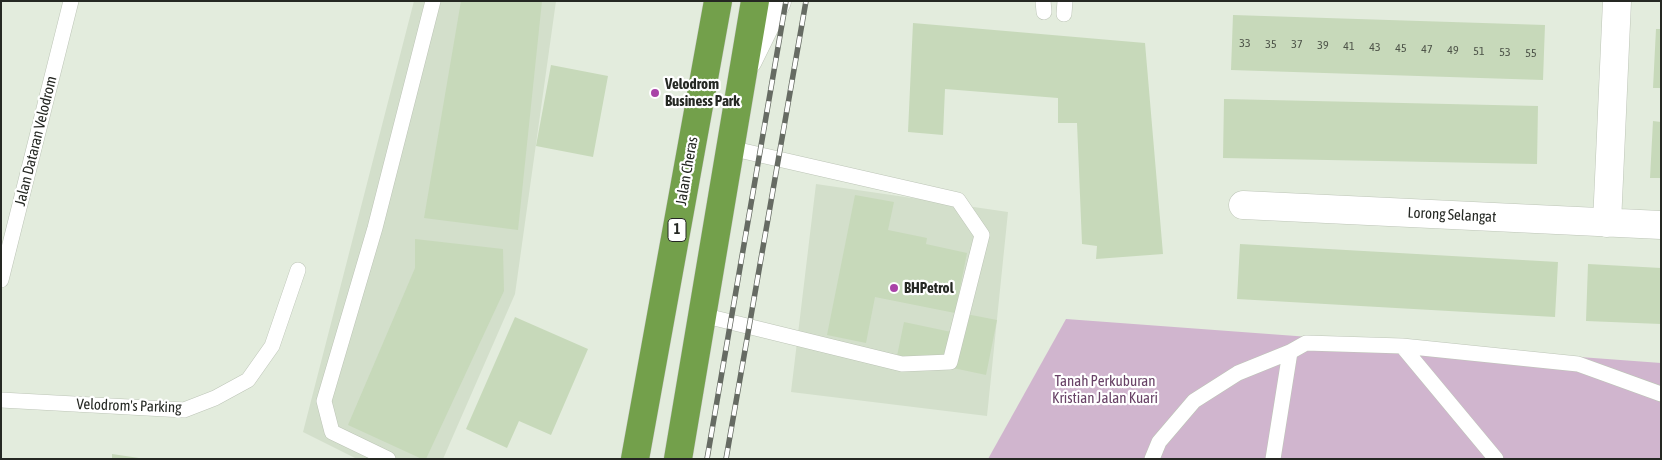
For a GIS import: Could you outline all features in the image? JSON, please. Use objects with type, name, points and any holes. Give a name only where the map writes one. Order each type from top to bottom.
[{"type":"highway","name":"Jalan Cheras","points":[[635,459],[718,1]]},
{"type":"highway","points":[[678,459],[755,1]]},
{"type":"street","points":[[744,70],[777,1]]},
{"type":"street","points":[[1607,223],[1617,1]]},
{"type":"street","name":"Lorong Selangat","points":[[1243,205],[1661,225]]},
{"type":"lane","name":"Jalan Dataran Velodrom","points":[[1,280],[72,1]]},
{"type":"lane","points":[[388,459],[332,432],[324,400],[375,228],[433,1]]},
{"type":"lane","points":[[702,316],[902,364],[950,362],[982,235],[958,200],[730,148]]},
{"type":"lane","name":"Velodrom's Parking","points":[[1,400],[184,410],[215,398],[248,380],[272,346],[298,270]]},
{"type":"lane","points":[[1152,459],[1159,442],[1194,400],[1238,373],[1290,352],[1306,343],[1402,346],[1578,364],[1661,394]]},
{"type":"lane","points":[[1402,346],[1496,459]]},
{"type":"lane","points":[[1273,459],[1290,352]]},
{"type":"shaded area","points":[[414,1],[556,1],[515,294],[443,459],[357,459],[303,432]]},
{"type":"shaded area","points":[[816,184],[1008,212],[987,416],[791,392]]},
{"type":"green space","name":"Tanah Perkuburan Kristian Jalan Kuari","points":[[1066,319],[1661,363],[1661,459],[988,459]]},
{"type":"building","points":[[461,1],[542,1],[518,230],[424,218]]},
{"type":"building","points":[[1233,15],[1545,25],[1543,80],[1231,70]]},
{"type":"building","points":[[913,23],[1145,43],[1163,254],[1096,259],[1097,246],[1082,244],[1077,123],[1058,123],[1058,98],[945,89],[943,135],[908,132]]},
{"type":"building","points":[[1656,29],[1661,29],[1661,88],[1653,88]]},
{"type":"building","points":[[551,65],[608,76],[593,157],[536,146]]},
{"type":"building","points":[[1224,99],[1538,106],[1537,164],[1223,158]]},
{"type":"building","points":[[1653,121],[1661,122],[1661,178],[1650,178]]},
{"type":"building","points":[[855,195],[894,202],[888,230],[927,238],[926,244],[967,253],[955,313],[875,297],[866,343],[827,335]]},
{"type":"building","points":[[415,239],[503,249],[504,291],[426,459],[422,459],[348,425],[415,268]]},
{"type":"building","points":[[1240,244],[1558,262],[1555,317],[1237,299]]},
{"type":"building","points":[[1588,264],[1661,268],[1661,324],[1586,321]]},
{"type":"building","points":[[961,313],[997,320],[986,375],[897,356],[904,322],[956,333]]},
{"type":"building","points":[[515,317],[588,349],[551,435],[519,421],[507,448],[466,429]]},
{"type":"building","points":[[112,454],[139,458],[139,459],[112,459]]},
{"type":"railway","points":[[707,459],[786,1]]},
{"type":"railway","points":[[726,459],[806,1]]},
{"type":"place","name":"Velodrom Business Park","points":[[655,93]]},
{"type":"place","name":"BHPetrol","points":[[894,288]]}]
